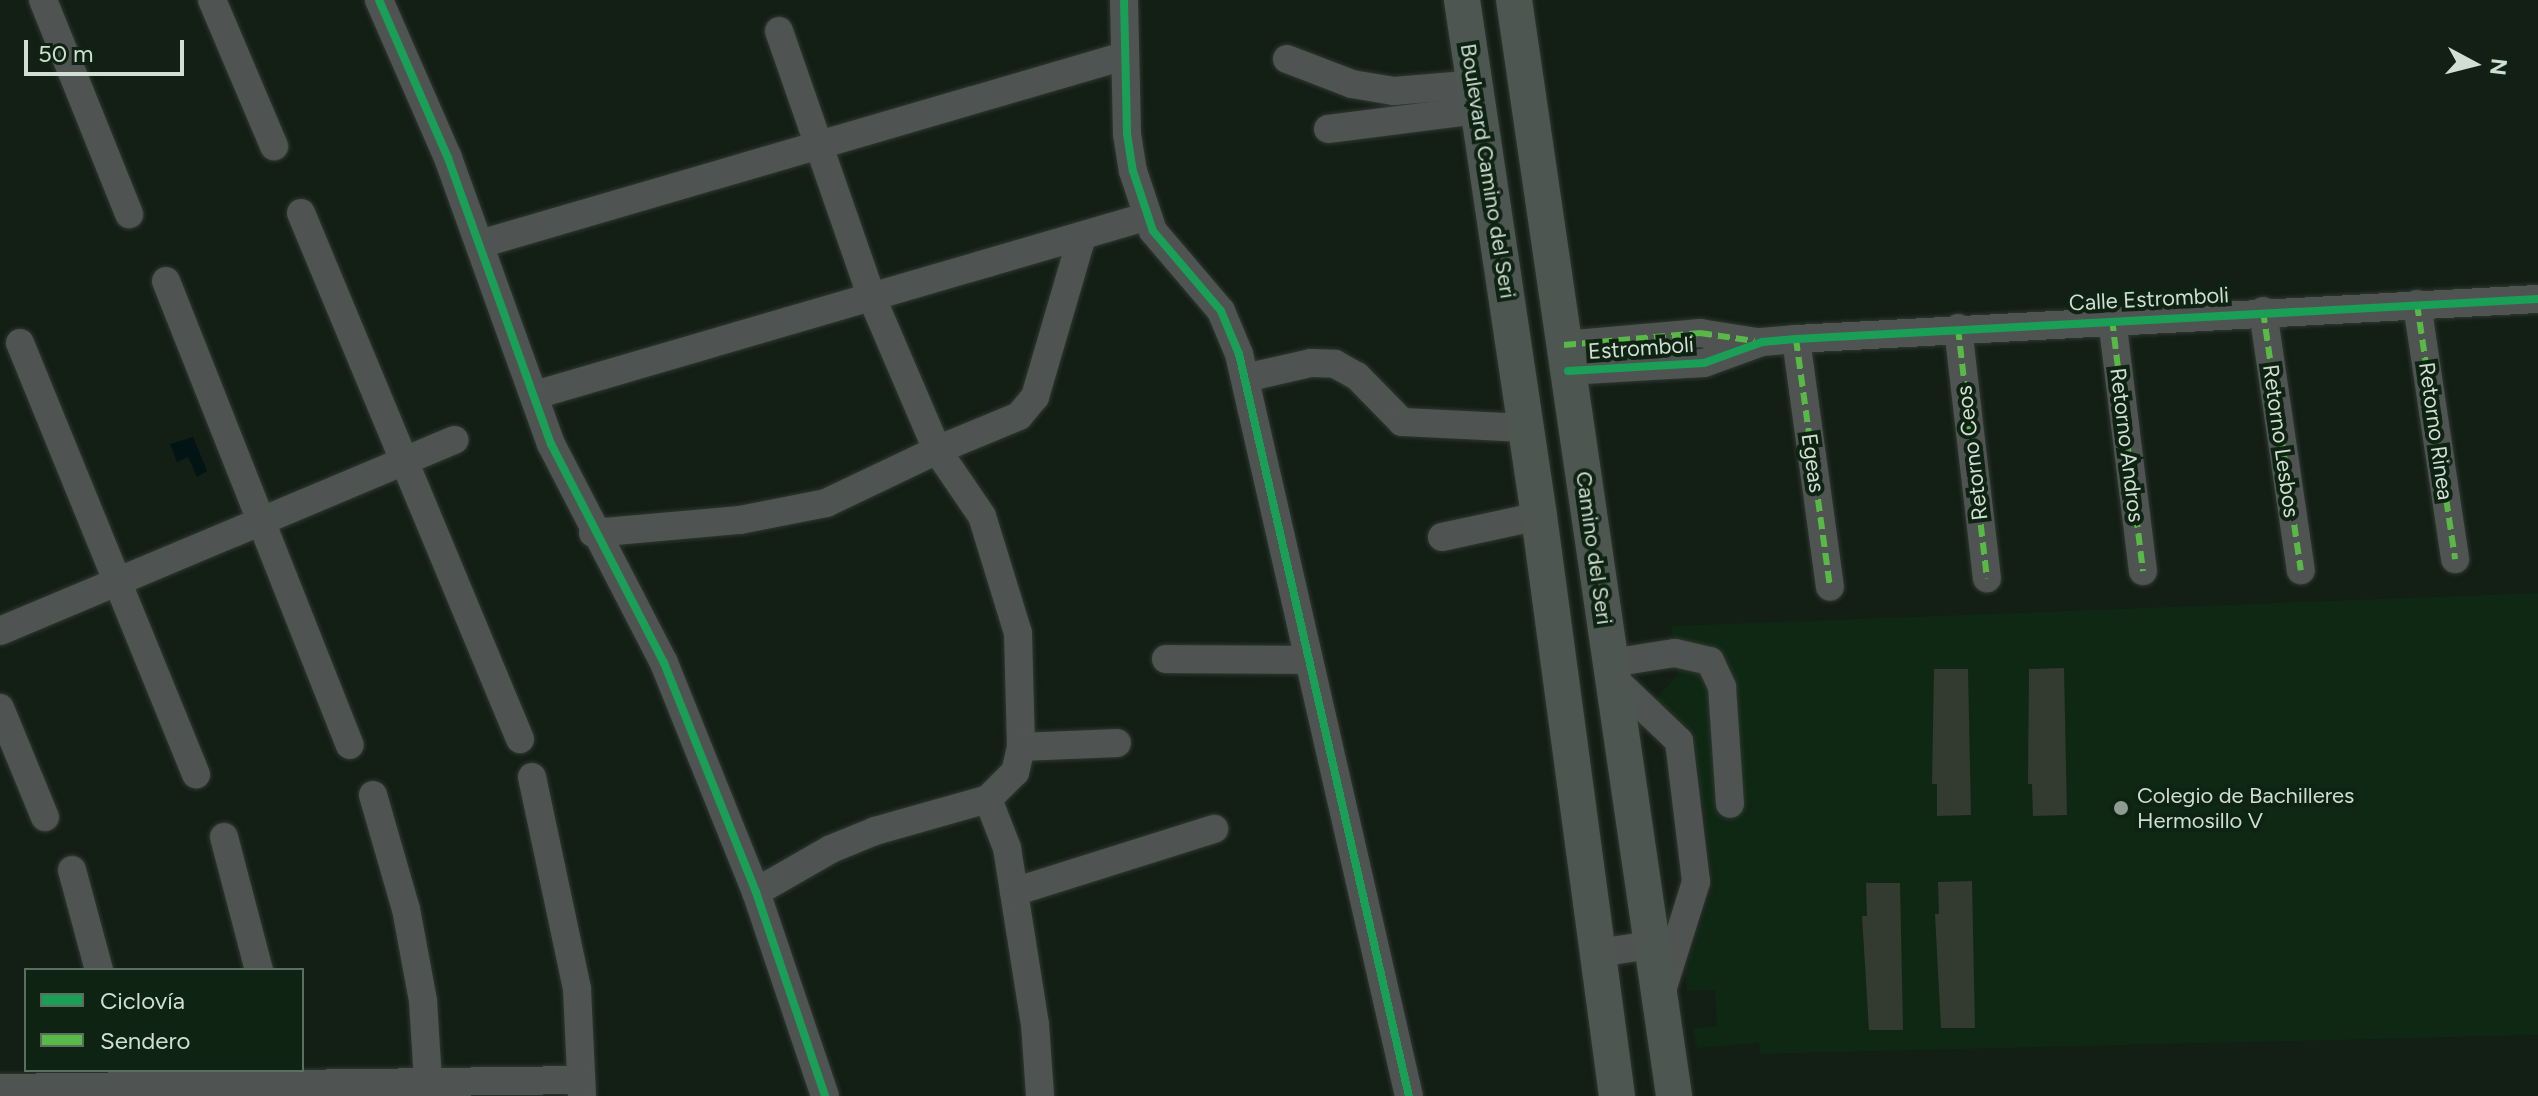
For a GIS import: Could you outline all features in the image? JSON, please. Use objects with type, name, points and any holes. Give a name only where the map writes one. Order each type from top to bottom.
[{"type":"main road","name":"Boulevard Camino del Seri","points":[[1462,0],[1526,428]]},
{"type":"main road","name":"Camino del Seri","points":[[1514,7],[1674,1096]]},
{"type":"main road","points":[[1526,428],[1617,1096]]},
{"type":"street","points":[[43,0],[129,214]]},
{"type":"street","points":[[212,0],[274,146]]},
{"type":"street","points":[[379,0],[448,158],[551,444],[593,533],[664,663],[756,892],[825,1096]]},
{"type":"street","points":[[1124,0],[1127,134],[1145,217],[1207,295],[1231,331],[1245,378],[1409,1096]]},
{"type":"street","points":[[756,892],[831,849],[875,831],[988,799],[1015,772],[1021,747],[1020,650],[998,553],[982,516],[937,450],[872,298],[814,143],[779,31]]},
{"type":"street","points":[[480,244],[814,143],[1124,56]]},
{"type":"street","points":[[1287,59],[1352,84],[1394,91],[1477,97]]},
{"type":"street","points":[[1328,129],[1477,97]]},
{"type":"street","points":[[301,213],[520,739]]},
{"type":"street","points":[[535,395],[1145,217]]},
{"type":"street","points":[[593,533],[740,520],[826,503],[937,450],[1019,416],[1035,397],[1082,236]]},
{"type":"street","points":[[166,281],[350,745]]},
{"type":"street","name":"Calle Estromboli","points":[[1762,342],[2112,319],[2538,299]]},
{"type":"street","name":"Retorno Rinea","points":[[2417,304],[2455,559]]},
{"type":"street","name":"Retorno Lesbos","points":[[2263,311],[2301,570]]},
{"type":"street","name":"Retorno Andros","points":[[2112,319],[2143,571]]},
{"type":"street","name":"Retorno Ceos","points":[[1958,328],[1987,578]]},
{"type":"street","points":[[1700,333],[1704,363]]},
{"type":"street","name":"Estromboli","points":[[1566,358],[1700,333],[1762,342]]},
{"type":"street","name":"Egeas","points":[[1796,339],[1830,587]]},
{"type":"street","name":"Estromboli","points":[[1566,358],[1704,363],[1762,342]]},
{"type":"street","points":[[20,343],[115,583],[196,775]]},
{"type":"street","points":[[1245,378],[1311,363],[1335,364],[1357,376],[1402,422],[1526,428]]},
{"type":"street","points":[[0,631],[455,440]]},
{"type":"street","points":[[1442,537],[1539,516]]},
{"type":"street","points":[[1660,998],[1696,882],[1679,741],[1613,671],[1675,653],[1710,661],[1722,687],[1730,804]]},
{"type":"street","points":[[1166,659],[1308,660]]},
{"type":"street","points":[[0,708],[45,817]]},
{"type":"street","points":[[1021,747],[1117,743]]},
{"type":"street","points":[[0,1088],[270,1083],[428,1089],[582,1088],[577,989],[532,777]]},
{"type":"street","points":[[373,795],[406,909],[423,1001],[428,1089]]},
{"type":"street","points":[[988,799],[1004,836],[1014,892],[1040,1096]]},
{"type":"street","points":[[1014,892],[1214,829]]},
{"type":"street","points":[[224,837],[258,968]]},
{"type":"street","points":[[72,870],[98,968]]},
{"type":"street","points":[[1598,953],[1651,945]]},
{"type":"shaded area","points":[[193,437],[207,471],[197,477],[188,457],[177,462],[170,444]]},
{"type":"shaded area","name":"Colegio de Bachilleres Hermosillo V","points":[[2538,593],[2538,1035],[1760,1054],[1759,1043],[1697,1048],[1693,1028],[1717,1026],[1715,990],[1687,991],[1685,973],[1714,883],[1693,732],[1656,699],[1678,674],[1671,626]]},
{"type":"building","points":[[2064,668],[2067,815],[2033,816],[2032,784],[2028,784],[2029,669]]},
{"type":"building","points":[[1934,669],[1968,669],[1971,815],[1937,816],[1937,784],[1932,784]]},
{"type":"building","points":[[1972,881],[1975,1028],[1941,1028],[1935,914],[1939,914],[1938,882]]},
{"type":"building","points":[[1866,883],[1900,883],[1903,1030],[1869,1030],[1862,916],[1867,916]]},
{"type":"marked path","points":[[2417,304],[2455,559]]},
{"type":"marked path","points":[[2263,311],[2301,570]]},
{"type":"marked path","points":[[2112,319],[2143,571]]},
{"type":"marked path","points":[[1958,328],[1987,578]]},
{"type":"marked path","points":[[1564,345],[1700,333],[1754,341]]},
{"type":"marked path","points":[[1796,339],[1830,587]]},
{"type":"cycle path","points":[[379,0],[448,158],[551,444],[664,663],[756,892],[825,1096]]},
{"type":"cycle path","points":[[1124,0],[1127,134],[1133,171],[1153,231],[1221,311],[1239,354],[1409,1096]]},
{"type":"cycle path","points":[[1568,371],[1704,363],[1762,342],[1796,339],[2538,299]]},
{"type":"place","name":"Colegio de Bachilleres Hermosillo V","points":[[2121,808]]}]
